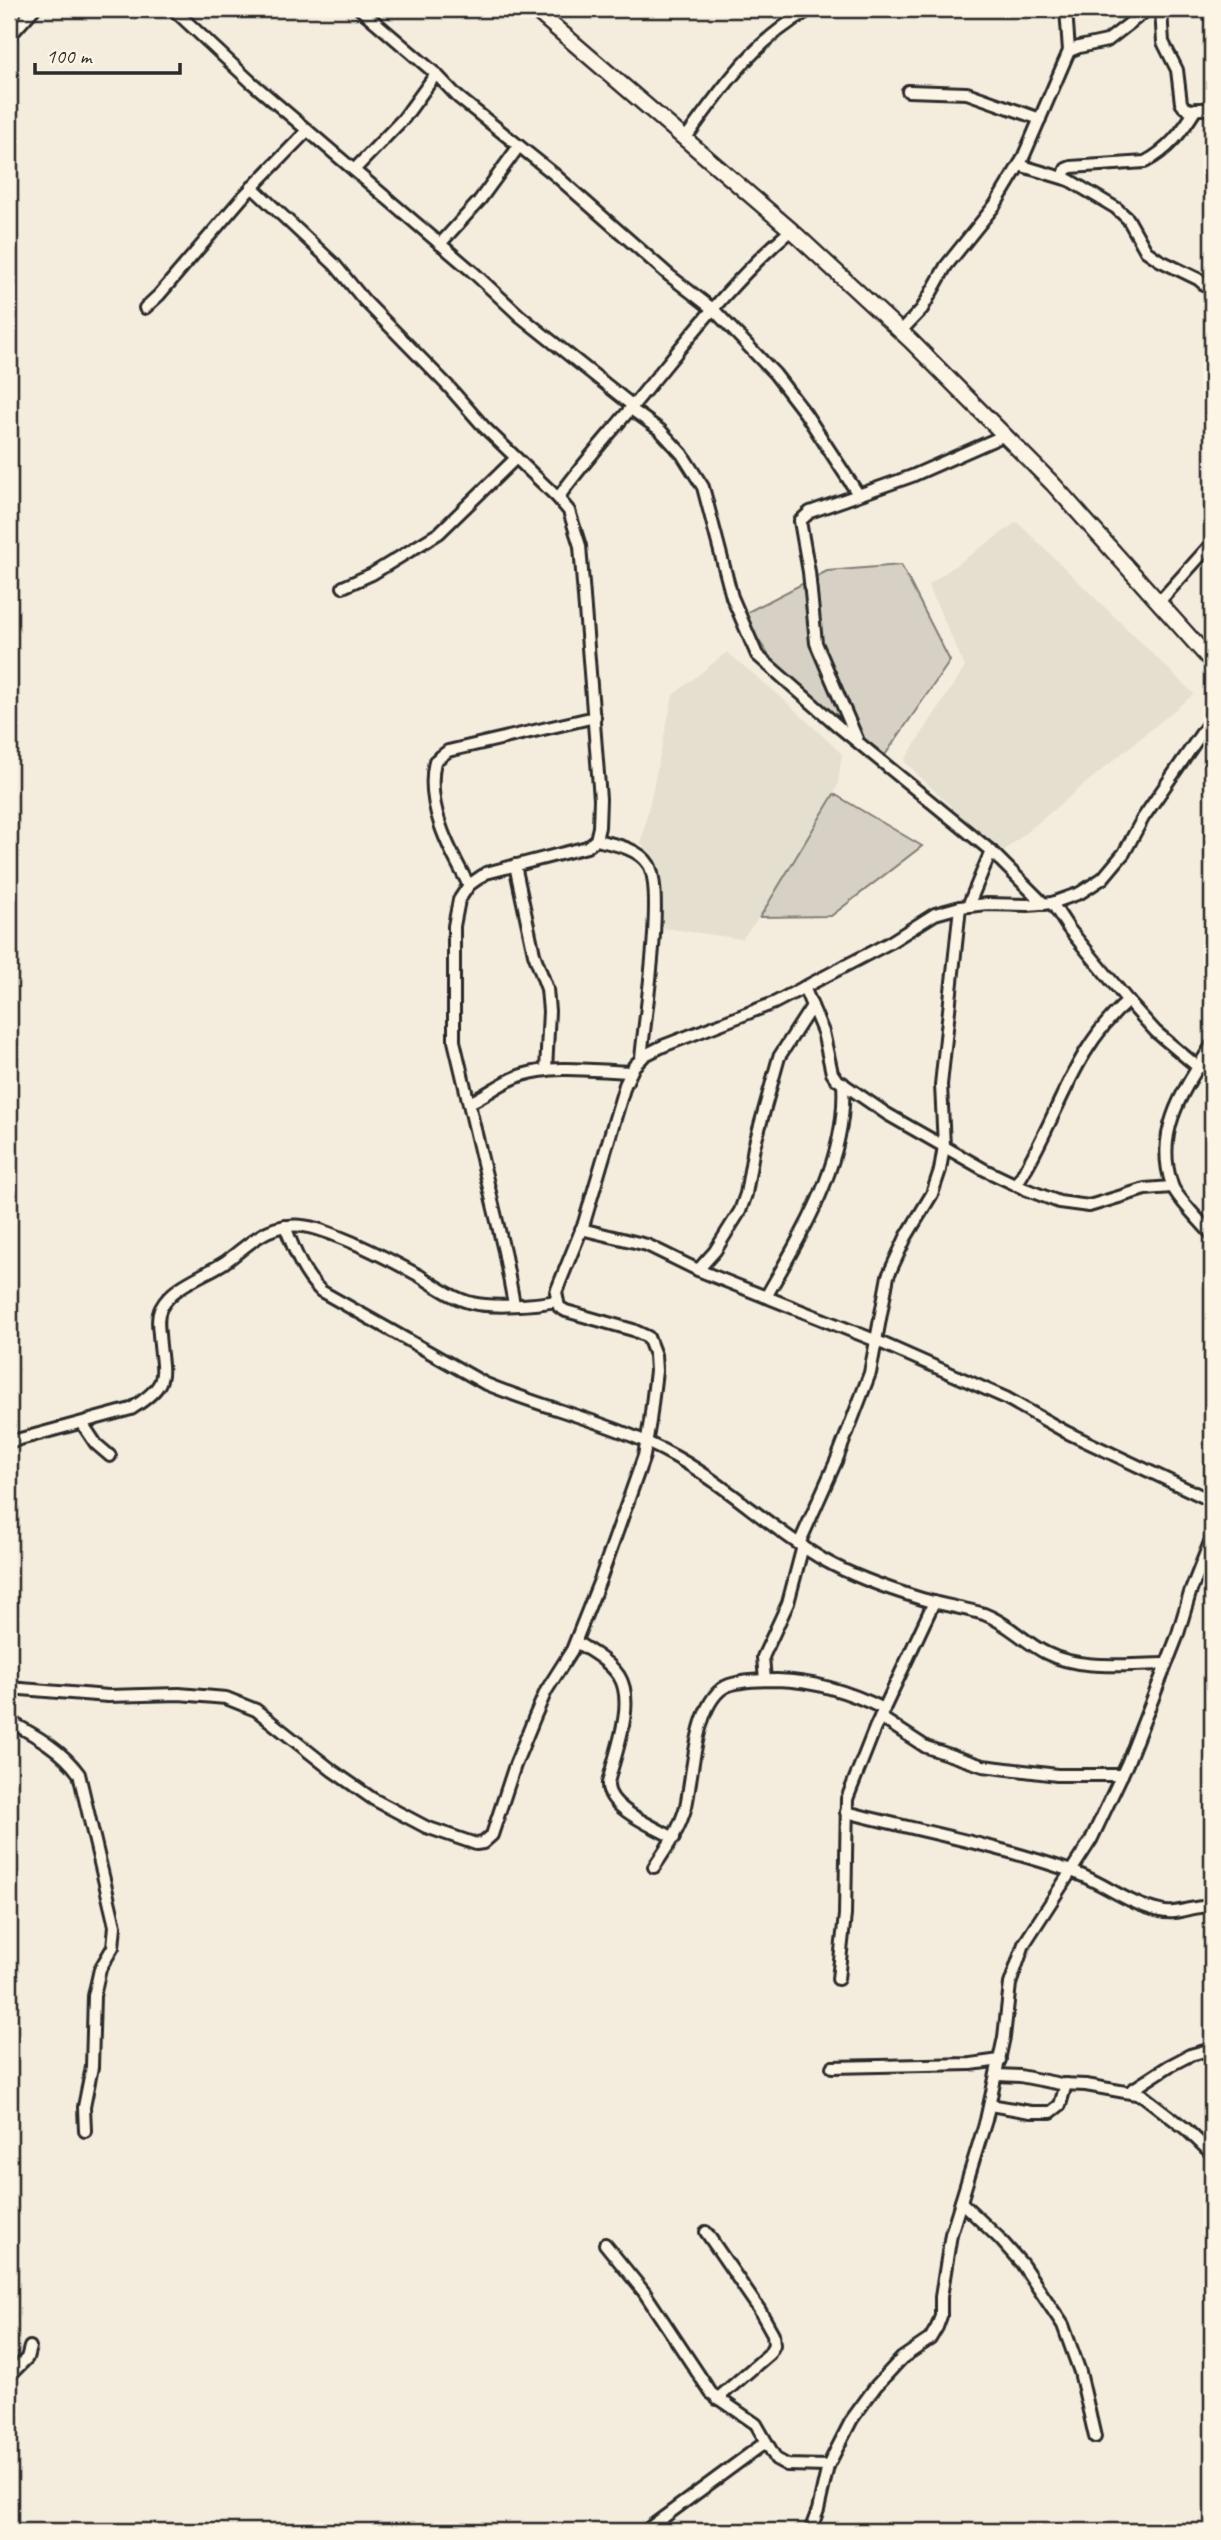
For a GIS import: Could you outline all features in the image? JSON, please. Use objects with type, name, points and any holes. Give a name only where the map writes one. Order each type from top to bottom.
[{"type":"main road","points":[[534,9],[791,230],[901,331],[1061,492],[1212,662]]},
{"type":"street","points":[[9,37],[34,9]]},
{"type":"street","points":[[173,9],[307,131],[520,316],[660,430],[682,454],[703,487],[732,597],[757,655],[991,851],[1048,903],[1156,1032],[1199,1068]]},
{"type":"street","points":[[360,9],[436,74],[458,97],[714,310],[775,374],[805,413],[858,494]]},
{"type":"street","points":[[685,139],[744,60],[774,32],[811,9]]},
{"type":"street","points":[[901,331],[922,309],[946,266],[995,205],[1019,165],[1069,51],[1066,9]]},
{"type":"street","points":[[1069,51],[1107,41],[1147,9]]},
{"type":"street","points":[[1161,9],[1163,42],[1177,71],[1181,103],[1184,107],[1196,109],[1212,108]]},
{"type":"street","points":[[354,170],[404,118],[436,74]]},
{"type":"street","points":[[908,91],[968,93],[1040,119]]},
{"type":"street","points":[[1063,178],[1066,169],[1070,167],[1145,162],[1156,157],[1175,140],[1196,109]]},
{"type":"street","points":[[145,308],[252,187],[307,131]]},
{"type":"street","points":[[440,244],[479,201],[519,146]]},
{"type":"street","points":[[1019,165],[1063,178],[1116,208],[1128,219],[1146,251],[1198,279],[1212,291]]},
{"type":"street","points":[[252,187],[335,265],[364,300],[558,498],[569,511],[580,546],[600,799],[596,840],[587,847],[486,873],[469,884],[459,900],[454,926],[454,1041],[514,1304]]},
{"type":"street","points":[[558,498],[578,469],[714,310],[763,254],[791,230]]},
{"type":"street","points":[[858,742],[816,643],[810,572],[800,521],[810,512],[912,476],[1005,435]]},
{"type":"street","points":[[343,587],[372,574],[439,533],[516,458]]},
{"type":"street","points":[[1159,602],[1212,542]]},
{"type":"street","points":[[469,884],[453,857],[439,821],[432,776],[435,761],[448,751],[595,717]]},
{"type":"street","points":[[556,1301],[558,1285],[581,1229],[631,1072],[641,1059],[663,1046],[774,1003],[889,943],[935,914],[964,906],[1048,903],[1080,893],[1103,878],[1124,853],[1143,818],[1212,718]]},
{"type":"street","points":[[596,840],[627,848],[643,858],[649,865],[653,878],[653,948],[641,1059]]},
{"type":"street","points":[[765,1680],[763,1657],[788,1603],[801,1545],[870,1373],[888,1276],[906,1237],[932,1194],[940,1170],[944,1146],[941,1085],[964,906],[991,851]]},
{"type":"street","points":[[515,865],[534,954],[547,989],[549,1011],[546,1070]]},
{"type":"street","points":[[804,987],[827,1042],[832,1073],[887,1114],[1016,1185],[1059,1202],[1089,1206],[1145,1189],[1172,1186]]},
{"type":"street","points":[[1016,1185],[1034,1159],[1078,1063],[1109,1017],[1128,1001]]},
{"type":"street","points":[[698,1270],[715,1251],[740,1211],[746,1194],[754,1147],[779,1057],[812,1006]]},
{"type":"street","points":[[1212,1045],[1180,1095],[1171,1120],[1167,1151],[1172,1186],[1212,1235]]},
{"type":"street","points":[[469,1103],[519,1076],[546,1070],[631,1072]]},
{"type":"street","points":[[766,1297],[822,1192],[832,1167],[843,1121],[843,1083]]},
{"type":"street","points":[[9,1443],[131,1409],[158,1389],[163,1372],[158,1322],[160,1310],[169,1296],[225,1262],[268,1231],[285,1226],[300,1225],[330,1233],[386,1256],[457,1298],[474,1304],[556,1301],[566,1311],[633,1330],[648,1337],[655,1355],[656,1371],[646,1442],[635,1482],[576,1642],[546,1691],[515,1765],[492,1835],[483,1843],[476,1844],[426,1826],[373,1799],[256,1710],[226,1698],[179,1694],[108,1696],[9,1688]]},
{"type":"street","points":[[285,1226],[299,1262],[320,1291],[484,1383],[513,1395],[577,1414],[678,1458],[824,1560],[864,1579],[985,1615],[1004,1624],[1045,1653],[1068,1662],[1166,1664]]},
{"type":"street","points":[[581,1229],[647,1245],[698,1270],[877,1342],[1006,1398],[1066,1432],[1212,1501]]},
{"type":"street","points":[[82,1423],[96,1444],[110,1455]]},
{"type":"street","points":[[810,2531],[818,2510],[828,2466],[852,2419],[876,2386],[902,2358],[930,2339],[937,2327],[941,2316],[940,2297],[944,2267],[997,2075],[1010,1984],[1024,1944],[1091,1840],[1122,1775],[1210,1551],[1212,1537]]},
{"type":"street","points":[[838,1979],[845,1914],[847,1799],[882,1713],[934,1602]]},
{"type":"street","points":[[576,1642],[610,1666],[625,1690],[625,1711],[608,1783],[609,1793],[625,1810],[674,1838]]},
{"type":"street","points":[[654,1867],[674,1838],[685,1809],[698,1737],[713,1697],[728,1685],[765,1680],[794,1681],[838,1689],[882,1713],[926,1747],[983,1766],[1057,1775],[1122,1775]]},
{"type":"street","points":[[9,1721],[69,1759],[79,1774],[115,1926],[113,1947],[100,1969],[94,1996],[94,2041],[84,2107],[85,2131]]},
{"type":"street","points":[[846,1812],[1071,1870],[1138,1905],[1160,1912],[1171,1913],[1194,1906],[1212,1907]]},
{"type":"street","points":[[1129,2092],[1179,2060],[1212,2049]]},
{"type":"street","points":[[832,2067],[971,2064],[1000,2060]]},
{"type":"street","points":[[997,2075],[1020,2076],[1142,2095],[1212,2154]]},
{"type":"street","points":[[990,2105],[1031,2112],[1051,2112],[1059,2105],[1066,2084]]},
{"type":"street","points":[[961,2202],[1022,2264],[1063,2325],[1080,2372],[1095,2437]]},
{"type":"street","points":[[706,2232],[759,2309],[773,2334],[774,2344],[769,2354],[717,2399]]},
{"type":"street","points":[[605,2244],[644,2292],[711,2393],[757,2424],[776,2459],[787,2465],[828,2466]]},
{"type":"street","points":[[9,2376],[27,2358],[30,2347]]},
{"type":"street","points":[[645,2531],[766,2442]]},
{"type":"shaded area","points":[[1017,522],[1194,694],[1000,854],[904,761],[965,667],[928,585]]},
{"type":"shaded area","points":[[901,565],[950,661],[885,755],[779,671],[742,615],[827,571]]},
{"type":"shaded area","points":[[727,652],[781,697],[842,754],[834,794],[760,916],[742,939],[664,928],[657,867],[641,843],[673,695]]},
{"type":"shaded area","points":[[834,794],[922,846],[831,916],[760,917]]}]
